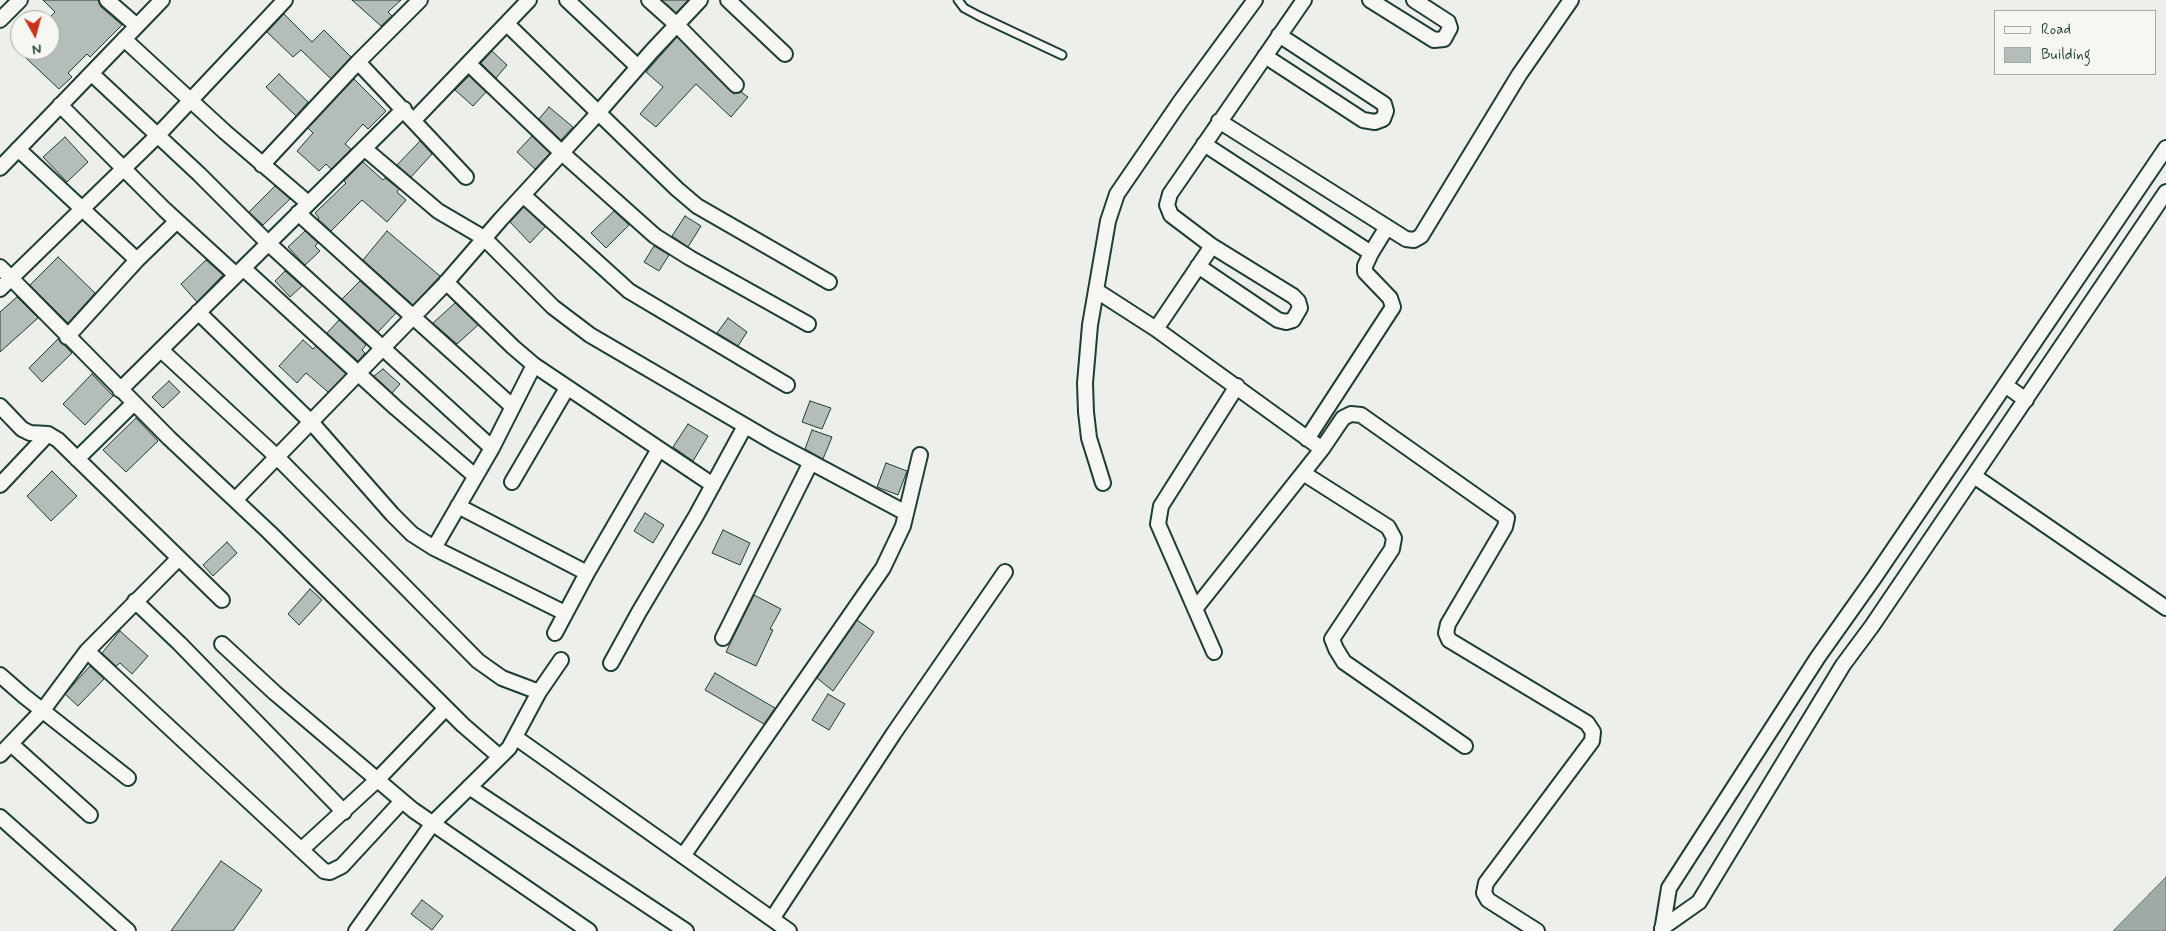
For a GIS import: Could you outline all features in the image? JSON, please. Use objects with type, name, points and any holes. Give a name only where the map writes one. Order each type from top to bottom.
[{"type":"street","points":[[0,20],[20,0]]},
{"type":"street","points":[[106,0],[137,26]]},
{"type":"street","points":[[0,168],[162,0]]},
{"type":"street","points":[[0,289],[157,136],[285,0]]},
{"type":"street","points":[[262,165],[358,62],[420,0]]},
{"type":"street","points":[[414,120],[530,0]]},
{"type":"street","points":[[567,0],[638,67]]},
{"type":"street","points":[[649,0],[677,25],[736,85]]},
{"type":"street","points":[[236,500],[446,282],[700,0]]},
{"type":"street","points":[[728,0],[785,54]]},
{"type":"street","points":[[1102,483],[1089,438],[1085,383],[1090,325],[1108,221],[1118,194],[1180,102],[1254,0]]},
{"type":"street","points":[[1198,266],[1278,320],[1286,322],[1293,320],[1300,308],[1298,301],[1293,296],[1212,246],[1171,215],[1167,205],[1170,194],[1304,0]]},
{"type":"street","points":[[1370,0],[1434,40],[1444,40],[1450,28],[1448,22],[1414,0]]},
{"type":"street","points":[[1220,121],[1387,228],[1406,239],[1414,240],[1421,236],[1519,75],[1572,0]]},
{"type":"street","points":[[507,24],[677,189],[697,206],[830,282]]},
{"type":"street","points":[[1266,56],[1363,120],[1375,122],[1383,119],[1386,111],[1384,104],[1279,36]]},
{"type":"street","points":[[124,39],[262,165],[413,317],[513,407]]},
{"type":"street","points":[[358,62],[466,176]]},
{"type":"street","points":[[468,64],[562,154],[655,236],[690,258],[808,324]]},
{"type":"street","points":[[92,74],[268,243],[384,347],[492,448]]},
{"type":"street","points":[[60,105],[177,221],[359,373],[396,408],[475,476]]},
{"type":"street","points":[[120,390],[404,109]]},
{"type":"street","points":[[1204,144],[1371,253]]},
{"type":"street","points":[[1662,929],[1669,888],[1818,657],[2166,148]]},
{"type":"street","points":[[18,149],[137,260]]},
{"type":"street","points":[[365,149],[438,211],[484,238],[574,324],[745,426],[906,513]]},
{"type":"street","points":[[1662,929],[1699,902],[1843,665],[1872,626],[2166,192]]},
{"type":"street","points":[[523,196],[629,291],[787,385]]},
{"type":"street","points":[[68,337],[137,260],[177,221]]},
{"type":"street","points":[[1307,440],[1394,307],[1390,298],[1365,272],[1365,266],[1371,253],[1387,228]]},
{"type":"street","points":[[1156,329],[1212,246]]},
{"type":"street","points":[[0,267],[120,390],[236,500],[446,708],[500,758]]},
{"type":"street","points":[[446,282],[512,347],[534,365],[713,484]]},
{"type":"street","points":[[1097,290],[1237,386],[1307,440],[1322,449]]},
{"type":"street","points":[[198,312],[312,423],[403,526],[434,548],[565,613]]},
{"type":"street","points":[[161,350],[277,457],[478,661],[502,678],[539,692]]},
{"type":"street","points":[[434,548],[492,448],[534,365]]},
{"type":"street","points":[[2005,384],[2026,400]]},
{"type":"street","points":[[1214,652],[1158,524],[1161,506],[1237,386]]},
{"type":"street","points":[[512,482],[567,388]]},
{"type":"street","points":[[77,459],[134,403]]},
{"type":"street","points":[[0,406],[22,429],[30,433],[48,434],[58,440],[222,600]]},
{"type":"street","points":[[1195,609],[1322,449],[1343,418],[1351,414],[1361,416],[1507,518],[1505,527],[1448,624],[1446,633],[1449,640],[1587,724],[1593,732],[1592,742],[1486,882],[1484,893],[1488,900],[1537,931]]},
{"type":"street","points":[[611,663],[745,426]]},
{"type":"street","points":[[0,485],[48,434]]},
{"type":"street","points":[[555,632],[586,573],[659,449]]},
{"type":"street","points":[[683,856],[883,568],[898,538],[920,455]]},
{"type":"street","points":[[723,638],[811,462]]},
{"type":"street","points":[[1303,473],[1388,528],[1394,538],[1392,549],[1332,640],[1336,649],[1344,662],[1465,746]]},
{"type":"street","points":[[1974,476],[2166,608]]},
{"type":"street","points":[[458,506],[586,573]]},
{"type":"street","points":[[0,755],[43,710],[87,650],[179,558]]},
{"type":"street","points":[[772,919],[888,741],[1004,572]]},
{"type":"street","points":[[135,601],[180,644],[344,812]]},
{"type":"street","points":[[222,644],[274,693],[402,801],[589,931]]},
{"type":"street","points":[[87,650],[324,871],[336,871],[402,801]]},
{"type":"street","points":[[356,931],[433,824],[500,758],[515,737],[539,692],[561,660]]},
{"type":"street","points":[[0,675],[128,778]]},
{"type":"street","points":[[301,850],[378,780],[446,708]]},
{"type":"street","points":[[515,737],[789,931]]},
{"type":"street","points":[[10,744],[90,815]]},
{"type":"street","points":[[469,787],[686,931]]},
{"type":"street","points":[[0,817],[128,931]]},
{"type":"lane","points":[[958,0],[964,8],[979,16],[1062,55]]},
{"type":"shaded area","points":[[2166,877],[2166,931],[2113,931]]},
{"type":"building","points":[[43,0],[98,0],[101,7],[122,25],[90,57],[87,54],[68,73],[72,77],[59,89],[28,60],[60,60],[60,10],[53,10]]},
{"type":"building","points":[[352,0],[401,0],[388,12],[392,16],[381,26]]},
{"type":"building","points":[[662,0],[688,0],[676,13]]},
{"type":"building","points":[[284,14],[312,42],[324,30],[351,57],[331,79],[301,50],[293,57],[267,32]]},
{"type":"building","points":[[677,37],[730,91],[734,94],[741,92],[748,97],[731,117],[696,84],[656,127],[640,114],[663,87],[646,72]]},
{"type":"building","points":[[492,51],[507,65],[496,78],[481,63]]},
{"type":"building","points":[[279,74],[308,102],[296,116],[266,87]]},
{"type":"building","points":[[469,76],[486,92],[473,106],[455,90]]},
{"type":"building","points":[[354,79],[386,111],[368,129],[363,124],[345,144],[351,149],[331,169],[326,164],[319,171],[297,151],[313,133],[308,128]]},
{"type":"building","points":[[549,107],[573,127],[561,140],[539,119]]},
{"type":"building","points":[[532,136],[550,153],[535,169],[517,152]]},
{"type":"building","points":[[65,137],[88,162],[67,182],[43,157]]},
{"type":"building","points":[[420,141],[432,154],[411,177],[397,165]]},
{"type":"building","points":[[363,162],[383,180],[385,178],[399,189],[397,192],[406,200],[387,222],[362,200],[331,231],[318,219],[315,213],[346,183],[344,181]]},
{"type":"building","points":[[275,186],[290,199],[263,225],[249,212]]},
{"type":"building","points":[[524,207],[545,227],[530,243],[510,222]]},
{"type":"building","points":[[614,211],[629,225],[606,248],[591,233]]},
{"type":"building","points":[[685,216],[701,226],[688,247],[672,236]]},
{"type":"building","points":[[305,231],[318,243],[315,246],[320,251],[305,265],[288,247]]},
{"type":"building","points":[[387,231],[440,276],[413,305],[363,260]]},
{"type":"building","points":[[654,246],[669,255],[659,271],[644,262]]},
{"type":"building","points":[[58,257],[95,293],[68,323],[30,285]]},
{"type":"building","points":[[206,260],[223,275],[197,302],[181,284]]},
{"type":"building","points":[[285,271],[302,286],[290,297],[275,281]]},
{"type":"building","points":[[360,281],[396,313],[378,332],[342,299]]},
{"type":"building","points":[[17,297],[38,318],[0,352],[0,312]]},
{"type":"building","points":[[455,303],[478,325],[457,344],[433,323]]},
{"type":"building","points":[[728,318],[747,332],[738,346],[717,333]]},
{"type":"building","points":[[339,320],[366,345],[362,350],[365,353],[358,361],[327,333]]},
{"type":"building","points":[[58,339],[72,353],[42,382],[29,368]]},
{"type":"building","points":[[303,340],[313,349],[316,346],[346,374],[328,392],[306,373],[297,383],[279,366]]},
{"type":"building","points":[[383,369],[400,384],[392,393],[374,376]]},
{"type":"building","points":[[92,374],[113,396],[85,425],[63,404]]},
{"type":"building","points":[[169,381],[180,392],[163,408],[152,397]]},
{"type":"building","points":[[810,401],[831,408],[822,429],[802,422]]},
{"type":"building","points":[[136,418],[158,441],[126,472],[103,450]]},
{"type":"building","points":[[688,424],[708,436],[693,461],[673,447]]},
{"type":"building","points":[[812,430],[832,437],[823,459],[805,449]]},
{"type":"building","points":[[886,463],[907,471],[898,495],[877,487]]},
{"type":"building","points":[[52,471],[77,496],[51,521],[27,496]]},
{"type":"building","points":[[645,513],[664,525],[653,543],[634,531]]},
{"type":"building","points":[[723,530],[750,543],[740,565],[712,553]]},
{"type":"building","points":[[227,542],[237,553],[213,576],[203,565]]},
{"type":"building","points":[[310,589],[322,600],[299,625],[288,614]]},
{"type":"building","points":[[754,595],[781,609],[770,629],[773,630],[756,666],[726,652]]},
{"type":"building","points":[[857,620],[874,632],[833,691],[817,678]]},
{"type":"building","points":[[120,631],[148,656],[132,674],[120,663],[116,666],[102,653]]},
{"type":"building","points":[[90,666],[104,679],[78,706],[65,694]]},
{"type":"building","points":[[715,673],[775,708],[764,724],[705,690]]},
{"type":"building","points":[[828,694],[845,704],[829,730],[812,720]]},
{"type":"building","points":[[221,861],[262,890],[233,931],[171,931]]},
{"type":"building","points":[[422,900],[443,916],[432,930],[411,914]]}]
